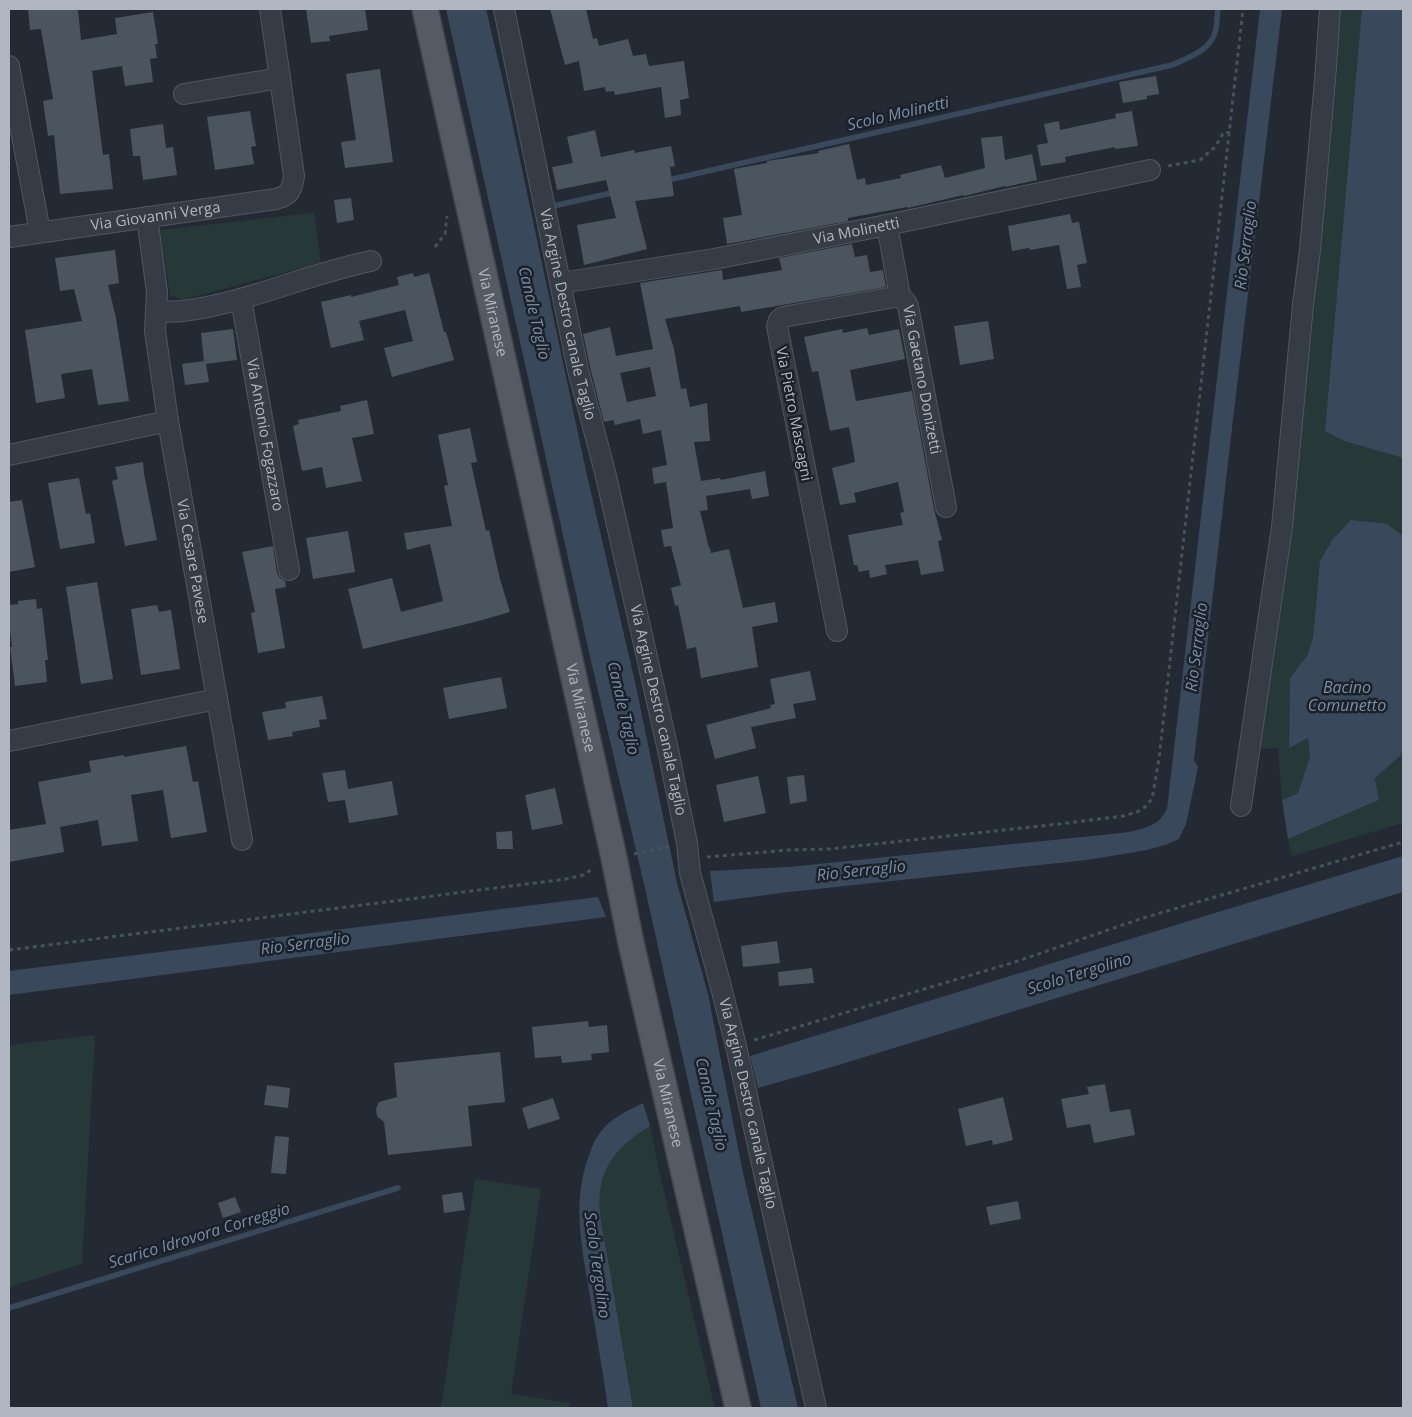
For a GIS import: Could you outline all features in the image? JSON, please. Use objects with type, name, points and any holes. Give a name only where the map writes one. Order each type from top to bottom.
[{"type":"main road","name":"Via Miranese","points":[[425,9],[621,857],[631,942],[738,1408]]},
{"type":"street","points":[[184,94],[280,78],[270,9]]},
{"type":"street","name":"Via Argine Destro canale Taglio","points":[[504,9],[578,370],[605,472],[668,750],[683,852],[736,1046],[816,1408]]},
{"type":"street","points":[[1241,806],[1282,527],[1325,80],[1330,9]]},
{"type":"street","points":[[9,66],[40,232]]},
{"type":"street","name":"Via Giovanni Verga","points":[[9,237],[276,199],[286,196],[290,192],[294,176],[280,78]]},
{"type":"street","name":"Via Molinetti","points":[[561,284],[714,259],[887,226],[1150,170]]},
{"type":"street","name":"Via Cesare Pavese","points":[[147,217],[157,292],[155,331],[168,421],[242,840]]},
{"type":"street","name":"Via Gaetano Donizetti","points":[[887,226],[900,296],[906,301],[908,306],[946,506]]},
{"type":"street","points":[[156,312],[182,311],[241,298],[347,266],[370,261]]},
{"type":"street","name":"Via Pietro Mascagni","points":[[837,631],[777,326],[779,320],[784,317],[900,296]]},
{"type":"street","name":"Via Antonio Fogazzaro","points":[[241,298],[288,570]]},
{"type":"street","points":[[9,455],[168,421]]},
{"type":"street","points":[[9,741],[217,700]]},
{"type":"path","points":[[9,950],[566,879],[583,875],[604,861],[621,857],[683,852],[829,849],[1123,816],[1145,807],[1152,799],[1160,749],[1243,9]]},
{"type":"path","points":[[1150,170],[1200,160],[1215,147],[1224,132],[1230,133]]},
{"type":"path","points":[[436,247],[445,234],[448,211]]},
{"type":"path","points":[[736,1046],[1018,961],[1140,919],[1403,842]]},
{"type":"shaded area","points":[[1337,9],[1362,9],[1344,441],[1403,458],[1403,536],[1387,524],[1317,593],[1313,637],[1308,654],[1290,678],[1289,747],[1308,738],[1310,755],[1298,793],[1282,800],[1278,748],[1257,749]]},
{"type":"shaded area","points":[[314,213],[321,263],[182,300],[170,295],[160,230]]},
{"type":"shaded area","points":[[1403,748],[1403,823],[1292,856],[1288,839],[1379,800],[1375,778],[1400,756]]},
{"type":"shaded area","points":[[95,1035],[82,1264],[9,1287],[9,1045]]},
{"type":"shaded area","points":[[650,1126],[715,1408],[633,1408],[602,1225],[600,1195],[604,1176],[613,1158],[633,1137]]},
{"type":"shaded area","points":[[475,1179],[541,1189],[511,1394],[570,1403],[569,1408],[441,1408]]},
{"type":"water","name":"Canale Taglio","points":[[446,9],[486,9],[508,103],[586,471],[635,682],[677,883],[708,994],[743,1173],[798,1408],[761,1408],[644,884],[591,661]]},
{"type":"water","name":"Rio Serraglio","points":[[1260,9],[1282,9],[1194,760],[1198,767],[1186,824],[1179,839],[1147,850],[1087,860],[789,892],[714,902],[710,871],[789,867],[1123,833],[1151,825],[1158,821],[1166,811]]},
{"type":"water","points":[[1362,9],[1403,9],[1403,458],[1344,441],[1325,431]]},
{"type":"water","name":"Bacino Comunetto","points":[[1351,520],[1387,524],[1403,536],[1403,748],[1400,756],[1375,778],[1379,800],[1288,839],[1282,800],[1298,793],[1310,756],[1308,738],[1289,748],[1290,678],[1308,654],[1313,637],[1320,561],[1333,539]]},
{"type":"water","name":"Scolo Tergolino","points":[[1403,856],[1403,892],[758,1088],[750,1056]]},
{"type":"water","name":"Rio Serraglio","points":[[598,897],[606,917],[9,995],[9,971]]},
{"type":"water","name":"Scolo Tergolino","points":[[643,1103],[650,1126],[633,1137],[613,1158],[601,1186],[602,1225],[633,1408],[608,1408],[582,1246],[579,1209],[581,1190],[584,1172],[598,1135],[614,1119]]},
{"type":"building","points":[[28,9],[78,9],[81,40],[117,34],[115,18],[153,12],[158,44],[155,44],[157,58],[150,59],[153,82],[125,86],[122,66],[92,71],[103,155],[109,154],[113,189],[60,194],[54,135],[48,136],[43,101],[53,99],[41,29],[30,30]]},
{"type":"building","points":[[306,9],[365,9],[368,30],[329,36],[330,41],[311,43]]},
{"type":"building","points":[[550,9],[586,9],[593,39],[597,38],[599,46],[628,39],[633,56],[646,54],[649,66],[684,61],[689,98],[680,100],[681,115],[665,118],[661,87],[615,95],[614,91],[606,92],[605,87],[584,91],[579,61],[565,65]]},
{"type":"building","points":[[380,69],[393,162],[345,168],[341,142],[356,140],[346,74]]},
{"type":"building","points":[[1156,76],[1159,94],[1147,96],[1147,99],[1123,103],[1119,82]]},
{"type":"building","points":[[250,111],[256,146],[251,147],[254,164],[215,170],[207,117]]},
{"type":"building","points":[[1132,111],[1138,146],[1115,149],[1115,147],[1065,157],[1066,162],[1041,166],[1037,145],[1048,143],[1044,124],[1059,121],[1060,130],[1116,118],[1115,114]]},
{"type":"building","points":[[163,124],[166,148],[173,147],[177,175],[143,180],[140,156],[133,156],[130,129]]},
{"type":"building","points":[[595,130],[601,157],[634,150],[635,153],[671,146],[675,166],[670,167],[674,196],[635,201],[647,249],[584,265],[577,225],[616,218],[606,180],[557,190],[552,167],[573,163],[567,137]]},
{"type":"building","points":[[1002,136],[1005,160],[1032,154],[1037,180],[908,208],[848,218],[848,221],[727,244],[723,218],[742,215],[734,169],[767,163],[767,161],[819,153],[818,151],[849,144],[857,180],[865,178],[866,185],[901,178],[900,175],[941,165],[945,178],[985,168],[981,138]]},
{"type":"building","points":[[351,198],[354,220],[337,223],[334,200]]},
{"type":"building","points":[[1070,214],[1072,223],[1079,222],[1087,263],[1077,265],[1081,287],[1067,289],[1059,245],[1012,251],[1008,226]]},
{"type":"building","points":[[852,244],[855,257],[867,255],[870,272],[883,270],[886,287],[741,312],[740,306],[665,319],[674,349],[681,389],[686,388],[690,407],[707,403],[710,441],[694,442],[701,481],[720,478],[721,480],[765,471],[769,496],[752,499],[750,489],[706,496],[708,510],[700,511],[711,553],[729,549],[743,608],[775,602],[778,622],[752,627],[758,667],[701,678],[696,647],[687,649],[678,605],[675,606],[671,588],[681,585],[671,546],[664,547],[661,530],[673,528],[666,482],[654,484],[652,468],[667,465],[661,430],[643,434],[640,419],[615,425],[613,420],[604,422],[583,334],[610,327],[616,356],[653,349],[640,283],[722,270],[723,280],[782,270],[779,258]],"holes":[[[650,367],[656,396],[627,402],[620,373]]]},
{"type":"building","points":[[115,250],[119,283],[108,285],[116,318],[129,401],[98,405],[92,369],[61,374],[65,398],[36,403],[25,330],[82,321],[74,289],[60,291],[55,258]]},
{"type":"building","points":[[413,273],[414,277],[429,273],[444,332],[446,332],[454,360],[392,377],[384,348],[413,341],[405,310],[359,321],[364,340],[331,348],[321,302],[351,295],[351,297],[399,285],[397,277]]},
{"type":"building","points":[[988,321],[994,359],[960,365],[954,326]]},
{"type":"building","points":[[867,328],[869,335],[899,329],[905,359],[850,370],[856,401],[912,391],[934,509],[942,540],[938,541],[944,571],[921,575],[918,560],[885,565],[887,574],[870,578],[869,570],[859,572],[857,565],[854,565],[848,535],[903,525],[900,513],[904,512],[898,482],[854,493],[856,502],[840,505],[832,468],[855,462],[849,427],[830,431],[818,371],[812,372],[804,337],[842,329],[843,333]]},
{"type":"building","points":[[233,329],[237,360],[206,364],[209,382],[185,385],[182,364],[204,361],[201,333]]},
{"type":"building","points":[[367,400],[374,434],[352,438],[362,481],[326,488],[322,467],[302,471],[293,426],[299,424],[298,420],[341,411],[340,406]]},
{"type":"building","points":[[470,428],[477,462],[471,463],[486,531],[489,530],[500,579],[510,612],[363,649],[348,589],[392,578],[401,612],[443,601],[430,544],[407,550],[404,533],[452,526],[444,486],[448,485],[438,435]]},
{"type":"building","points":[[143,462],[157,540],[125,546],[112,481],[118,479],[115,467]]},
{"type":"building","points":[[79,478],[86,514],[90,513],[95,543],[60,549],[48,483]]},
{"type":"building","points":[[22,500],[35,567],[9,572],[9,502]]},
{"type":"building","points":[[348,531],[355,572],[313,579],[306,538]]},
{"type":"building","points":[[273,546],[277,573],[285,581],[286,587],[275,589],[285,648],[258,653],[251,613],[255,612],[242,552]]},
{"type":"building","points":[[97,582],[113,679],[81,684],[66,587]]},
{"type":"building","points":[[36,599],[37,609],[42,608],[48,660],[45,660],[47,682],[15,686],[10,647],[12,647],[9,605],[18,604],[18,601]]},
{"type":"building","points":[[157,605],[159,612],[171,610],[180,669],[141,675],[131,609]]},
{"type":"building","points":[[810,671],[816,700],[793,704],[796,718],[751,727],[756,748],[715,759],[706,725],[771,708],[770,705],[775,704],[770,679]]},
{"type":"building","points":[[501,677],[507,708],[449,719],[443,688]]},
{"type":"building","points":[[322,696],[327,719],[319,720],[320,727],[292,732],[293,736],[268,740],[262,712],[286,708],[285,702]]},
{"type":"building","points":[[186,746],[193,782],[198,781],[207,832],[171,838],[163,790],[131,795],[138,841],[102,846],[98,820],[60,827],[64,852],[9,862],[9,830],[46,824],[38,782],[91,772],[89,761]]},
{"type":"building","points":[[345,770],[348,789],[392,781],[398,815],[349,823],[345,800],[328,802],[322,773]]},
{"type":"building","points":[[804,775],[807,801],[790,804],[787,777]]},
{"type":"building","points":[[758,776],[766,813],[724,822],[716,785]]},
{"type":"building","points":[[555,788],[563,824],[532,830],[525,795]]},
{"type":"building","points":[[512,831],[513,849],[497,849],[496,832]]},
{"type":"building","points":[[777,941],[780,963],[743,967],[741,946]]},
{"type":"building","points":[[812,968],[814,983],[779,986],[778,972]]},
{"type":"building","points":[[588,1021],[589,1027],[607,1025],[609,1052],[591,1054],[592,1060],[562,1063],[561,1056],[535,1058],[532,1027]]},
{"type":"building","points":[[500,1052],[505,1102],[468,1106],[472,1146],[388,1155],[384,1122],[377,1116],[376,1109],[379,1102],[397,1097],[394,1063]]},
{"type":"building","points":[[1105,1084],[1110,1112],[1130,1109],[1135,1135],[1094,1143],[1090,1124],[1067,1128],[1061,1099],[1089,1094],[1087,1087]]},
{"type":"building","points":[[267,1085],[290,1088],[288,1108],[264,1105]]},
{"type":"building","points":[[1003,1097],[1013,1140],[993,1145],[992,1140],[966,1146],[958,1109]]},
{"type":"building","points":[[553,1098],[560,1119],[528,1129],[522,1108]]},
{"type":"building","points":[[275,1136],[289,1137],[286,1174],[271,1173]]},
{"type":"building","points":[[462,1192],[465,1210],[444,1213],[442,1195]]},
{"type":"building","points":[[235,1197],[241,1212],[223,1218],[218,1203]]},
{"type":"building","points":[[1018,1201],[1021,1219],[990,1225],[986,1207]]},
{"type":"waterway","name":"Scolo Molinetti","points":[[664,181],[1172,65],[1199,52],[1210,42],[1216,29],[1218,9]]},
{"type":"waterway","name":"Scolo Molinetti","points":[[553,206],[616,192]]},
{"type":"waterway","name":"Scarico Idrovora Correggio","points":[[9,1308],[398,1188]]}]
